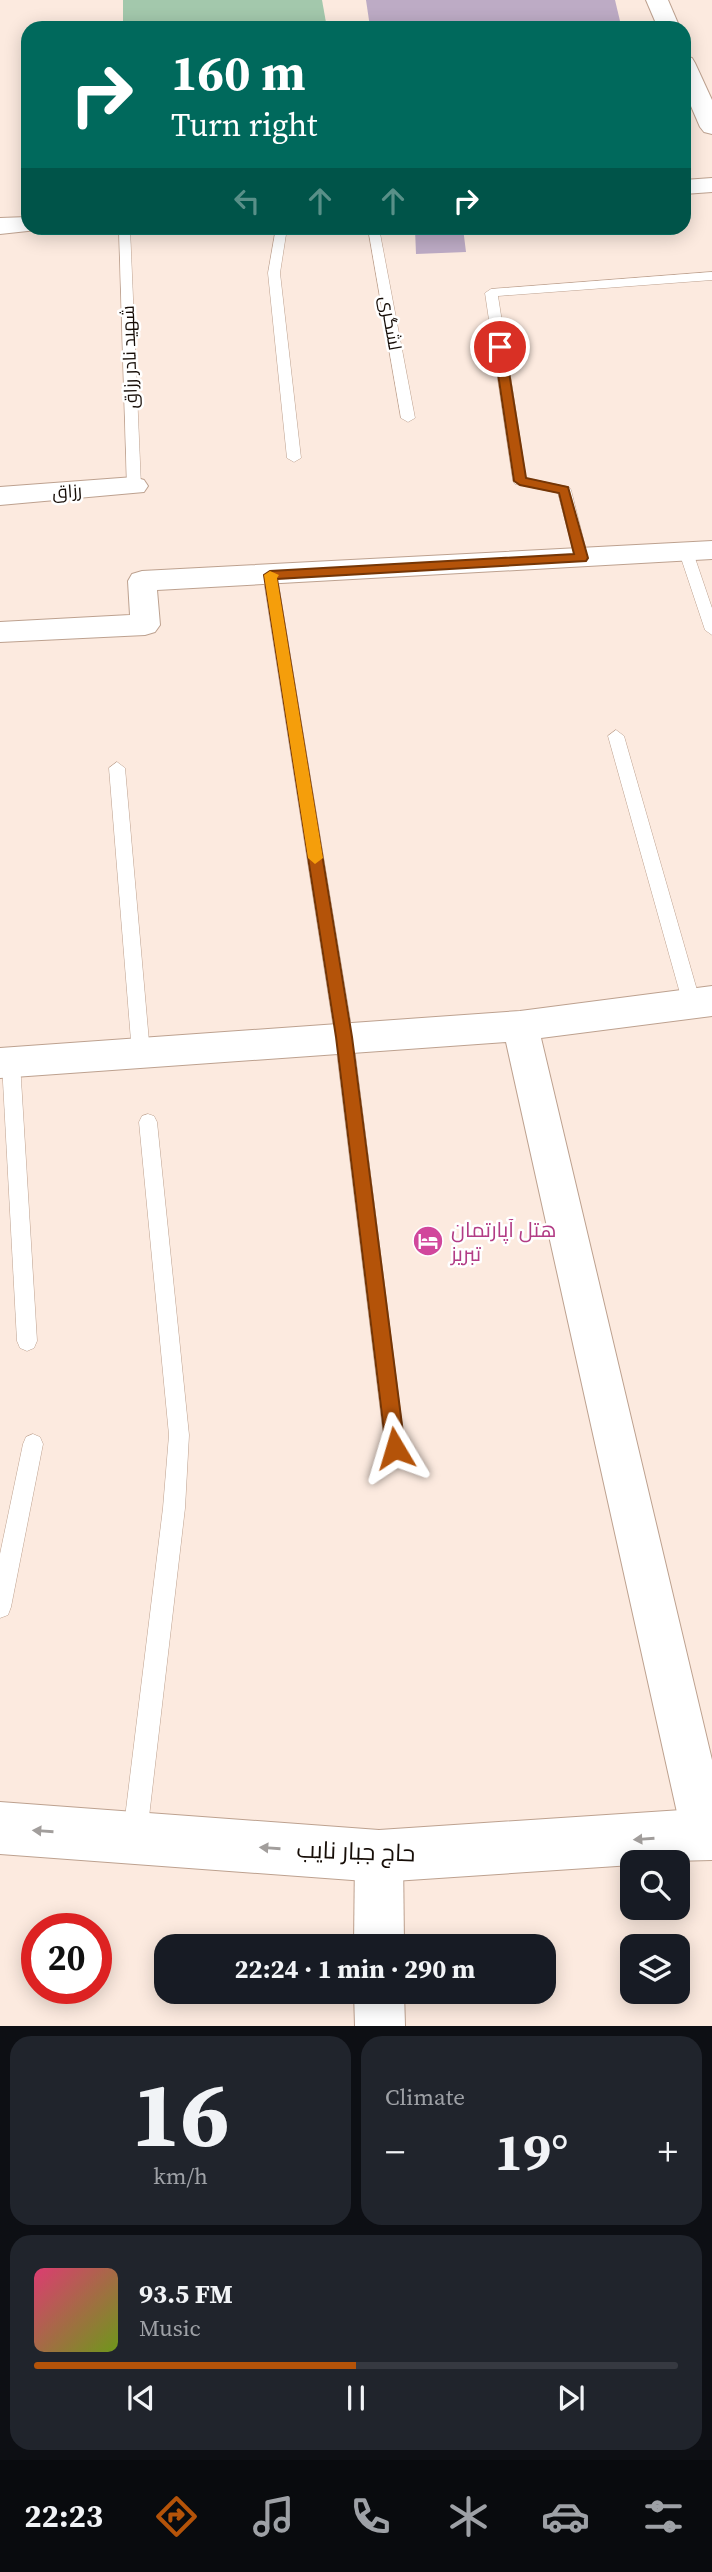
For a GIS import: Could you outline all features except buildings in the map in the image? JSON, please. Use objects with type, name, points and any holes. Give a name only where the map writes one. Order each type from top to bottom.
[{"type":"street","points":[[657,0],[666,21]]},
{"type":"street","points":[[691,79],[712,127]]},
{"type":"street","points":[[691,186],[712,185]]},
{"type":"street","points":[[0,226],[21,225]]},
{"type":"street","name":"رزاق","points":[[0,496],[134,486]]},
{"type":"street","points":[[0,632],[145,625],[142,581],[699,551]]},
{"type":"street","points":[[6,1063],[520,1026],[702,1003]]},
{"type":"street","points":[[520,1026],[709,1834]]},
{"type":"street","name":"حاج جبار نایب","points":[[0,1828],[379,1856],[709,1834]]},
{"type":"street","points":[[379,1856],[379,1934]]},
{"type":"street","points":[[380,2004],[380,2026]]},
{"type":"lane","name":"شهید نادر رزاق","points":[[124,235],[134,486]]},
{"type":"lane","points":[[280,235],[274,273],[294,458]]},
{"type":"lane","name":"لشگری","points":[[374,235],[408,418]]},
{"type":"lane","points":[[581,558],[564,490],[520,481],[491,293],[712,276]]},
{"type":"lane","points":[[699,551],[712,630]]},
{"type":"lane","points":[[270,575],[344,1037],[395,1448]]},
{"type":"lane","points":[[616,736],[702,1003]]},
{"type":"lane","points":[[117,768],[141,1053]]},
{"type":"lane","points":[[6,1063],[27,1341]]},
{"type":"lane","points":[[135,1838],[174,1508],[179,1435],[148,1122]]},
{"type":"lane","points":[[0,1607],[33,1444]]},
{"type":"green space","points":[[123,0],[322,0],[326,21],[123,21]]},
{"type":"slow traffic","points":[[273,575],[270,575],[315,858]]},
{"type":"place","name":"هتل آپارتمان تبریز","points":[[428,1241]]},
{"type":"route","points":[[395,1448],[344,1037],[270,575],[581,558],[564,490],[520,481],[500,347]]}]
